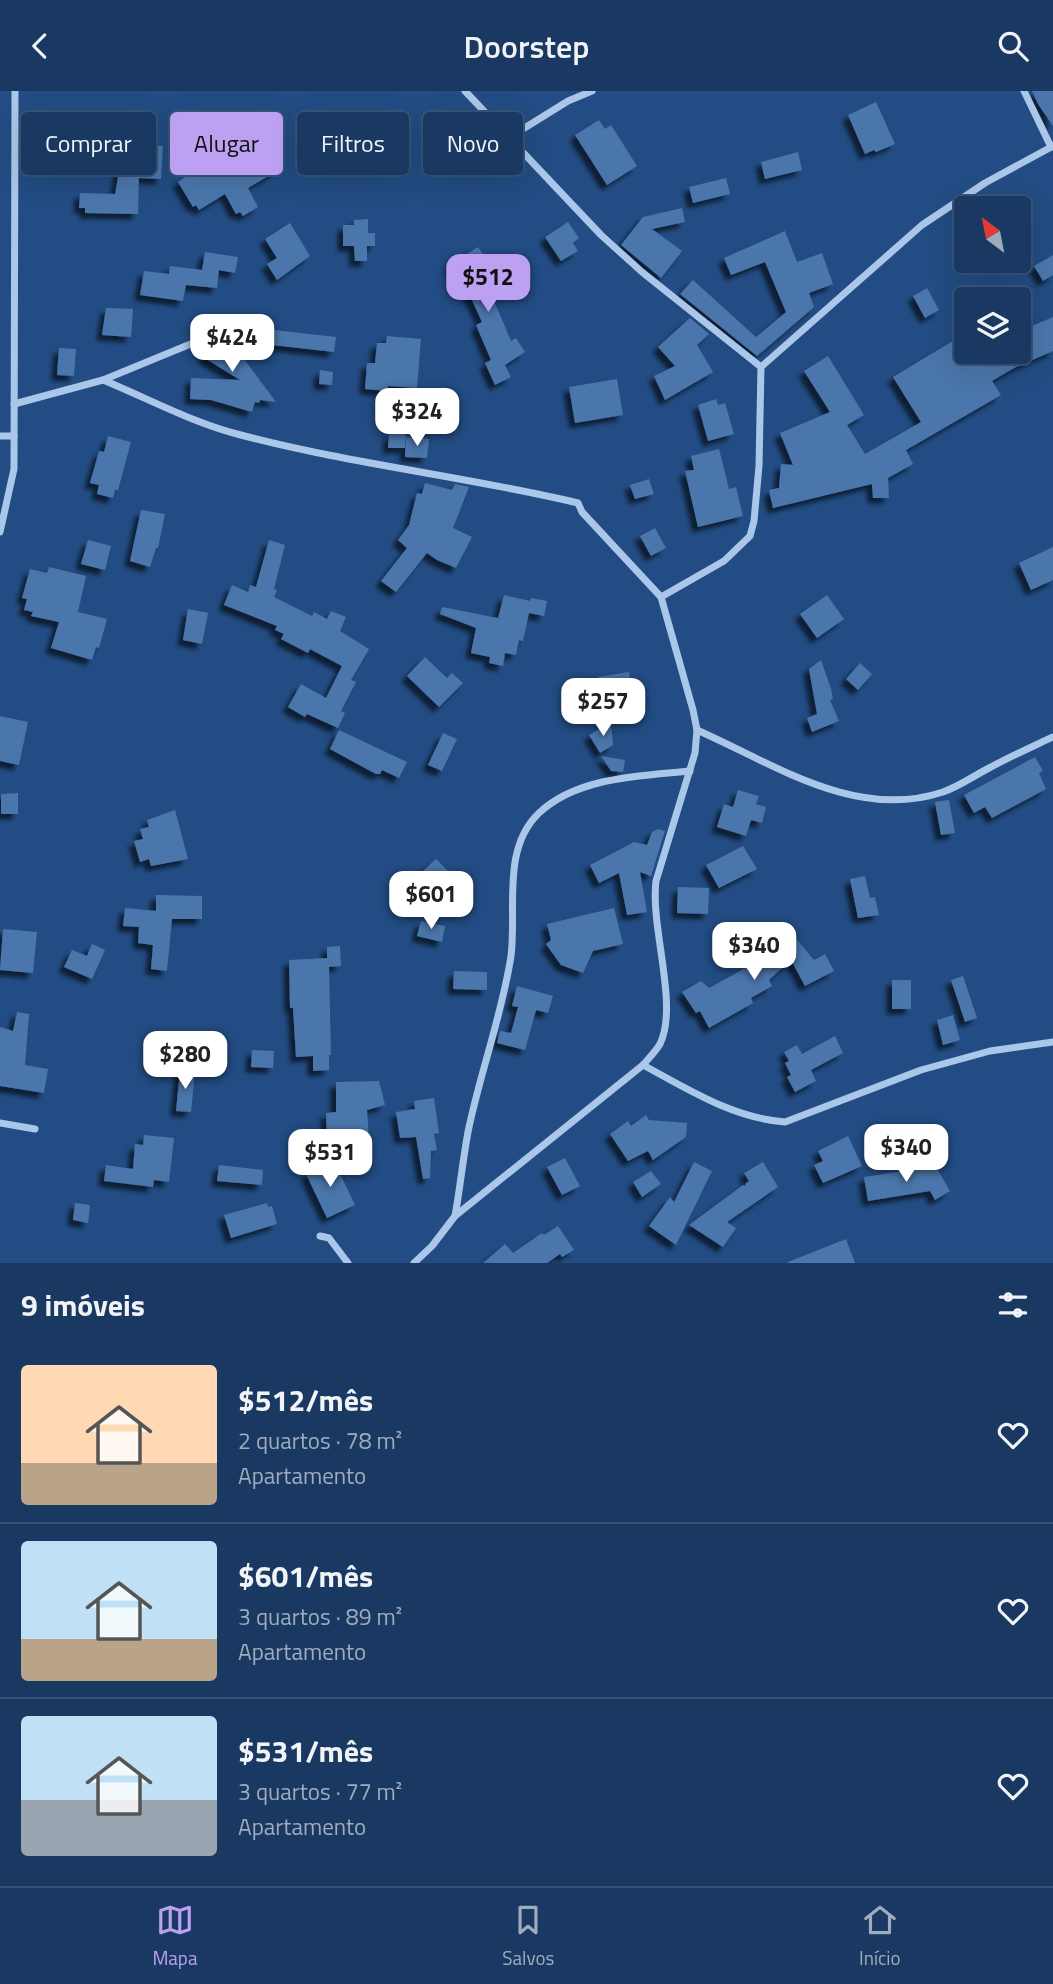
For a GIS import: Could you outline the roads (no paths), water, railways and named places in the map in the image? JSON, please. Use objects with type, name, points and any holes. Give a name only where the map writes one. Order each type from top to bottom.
[{"type":"street","points":[[0,532],[14,470],[15,91]]},
{"type":"street","points":[[465,91],[486,112]]},
{"type":"street","points":[[523,129],[568,101],[592,91]]},
{"type":"street","points":[[661,597],[724,561],[750,536],[759,466],[761,367],[922,225],[985,183],[1052,146],[1024,91]]},
{"type":"street","points":[[523,151],[621,253],[761,367]]},
{"type":"street","points":[[14,404],[103,380],[193,343]]},
{"type":"street","points":[[103,380],[236,434],[385,465],[503,485],[578,503],[582,512],[661,597],[697,730],[690,771],[656,881],[653,901],[667,1005],[660,1045],[643,1065],[455,1216],[432,1246],[414,1263]]},
{"type":"street","points":[[0,436],[14,436]]},
{"type":"street","points":[[697,730],[757,757],[791,776],[856,797],[887,799],[919,799],[947,791],[1053,737]]},
{"type":"street","points":[[455,1216],[468,1132],[510,956],[514,874],[517,852],[525,831],[538,814],[556,800],[581,790],[616,779],[690,771]]},
{"type":"street","points":[[643,1065],[719,1106],[765,1121],[785,1122],[921,1070],[990,1051],[1053,1042]]},
{"type":"street","points":[[0,1123],[35,1129]]},
{"type":"street","points":[[320,1236],[329,1238],[348,1263]]}]
